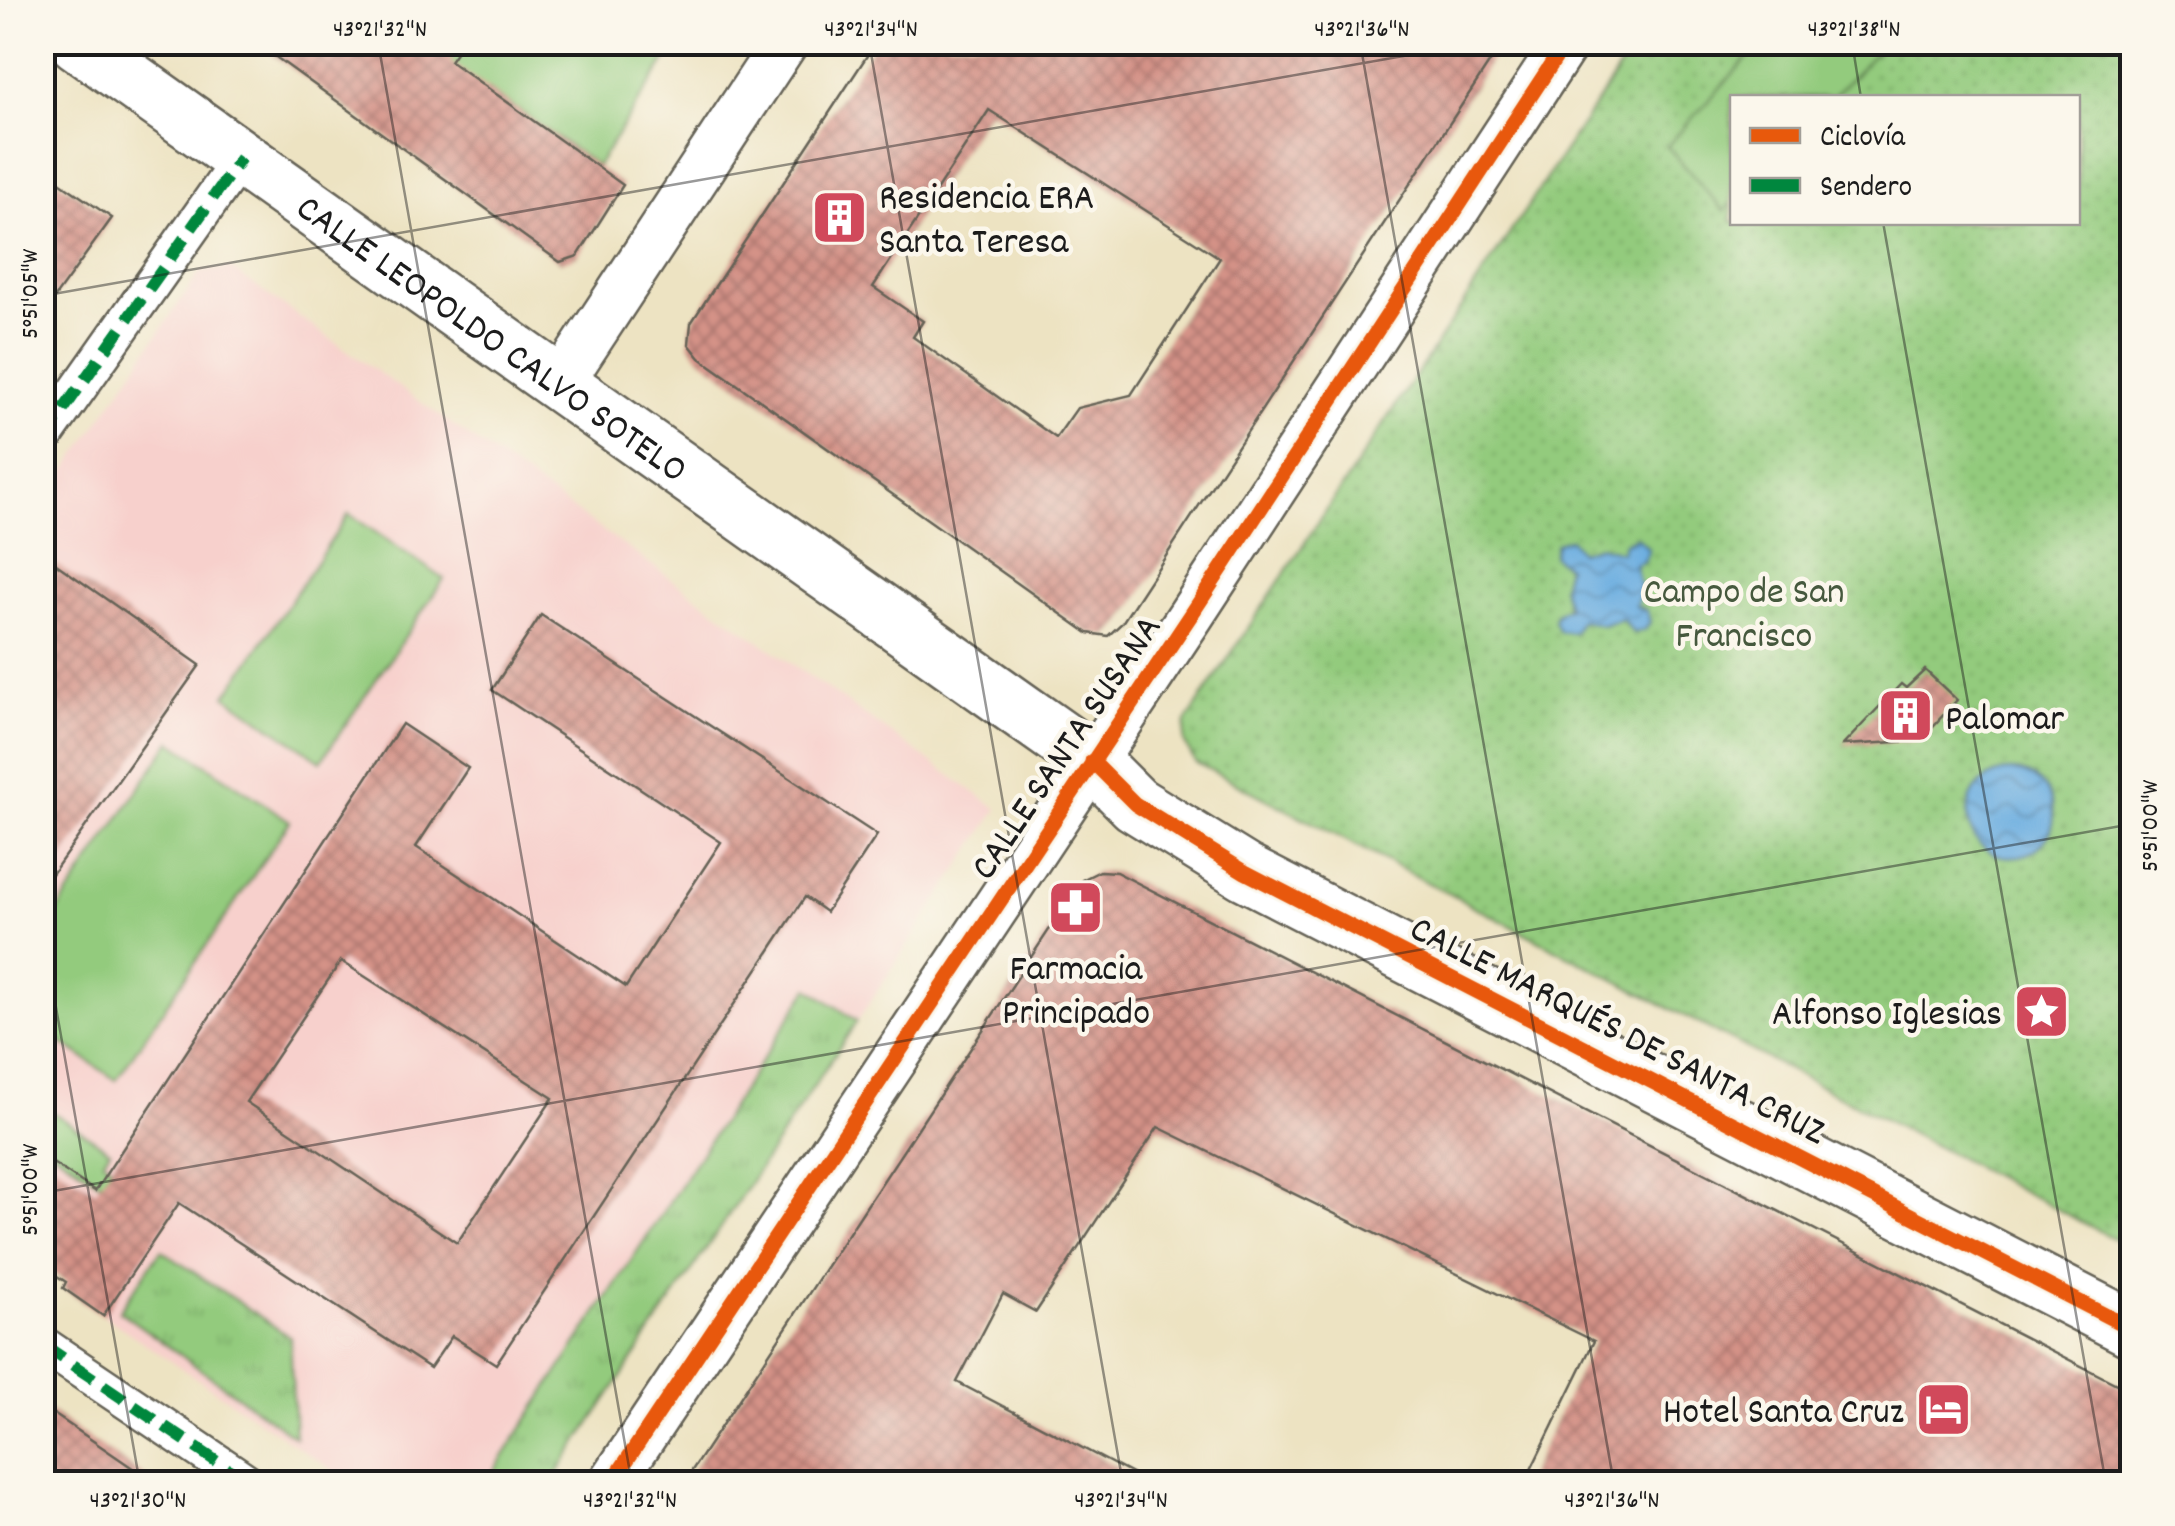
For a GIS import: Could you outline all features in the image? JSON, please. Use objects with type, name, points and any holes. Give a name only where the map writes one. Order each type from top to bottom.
[{"type":"street","name":"CALLE LEOPOLDO CALVO SOTELO","points":[[77,42],[1092,761]]},
{"type":"street","points":[[560,382],[785,42]]},
{"type":"street","name":"CALLE SANTA SUSANA","points":[[611,1484],[1566,42]]},
{"type":"street","points":[[42,440],[241,158]]},
{"type":"street","name":"CALLE MARQUÉS DE SANTA CRUZ","points":[[1092,761],[1134,804],[1245,872],[2132,1330]]},
{"type":"street","points":[[42,1344],[250,1484]]},
{"type":"shaded area","points":[[230,268],[998,809],[551,1483],[351,1483],[63,1288],[65,1281],[43,1267],[42,506],[200,272]]},
{"type":"green space","points":[[1762,42],[1885,43],[1835,95],[1730,95],[1730,204],[1724,211],[1667,146]]},
{"type":"green space","points":[[463,43],[677,43],[597,166],[508,103],[438,63],[452,57]]},
{"type":"green space","name":"Campo de San Francisco","points":[[1636,43],[2132,43],[2132,1248],[1195,762],[1184,742],[1186,722]]},
{"type":"green space","points":[[349,514],[444,579],[321,761],[226,696]]},
{"type":"green space","points":[[171,741],[290,821],[116,1080],[43,1030],[43,932]]},
{"type":"green space","points":[[809,988],[857,1021],[551,1483],[486,1483]]},
{"type":"green space","points":[[42,1105],[110,1150],[103,1161],[166,1200],[154,1219],[43,1144]]},
{"type":"green space","points":[[161,1250],[290,1337],[295,1437],[119,1311]]},
{"type":"water","points":[[1636,537],[1649,549],[1644,561],[1635,565],[1641,591],[1636,606],[1647,611],[1650,622],[1645,630],[1633,633],[1622,619],[1602,625],[1581,620],[1573,633],[1559,631],[1554,621],[1557,613],[1568,607],[1562,587],[1567,566],[1553,556],[1556,543],[1570,539],[1580,552],[1599,546],[1621,552],[1624,543]]},
{"type":"water","points":[[2011,771],[2028,774],[2042,783],[2051,797],[2051,831],[2042,845],[2028,854],[2011,857],[1994,854],[1980,845],[1971,831],[1968,814],[1971,797],[1980,783],[1994,774]]},
{"type":"building","points":[[255,42],[463,42],[450,61],[623,185],[578,256],[560,262]]},
{"type":"building","points":[[876,42],[1503,42],[1122,623],[1108,636],[1088,633],[700,358],[689,344],[691,323]],"holes":[[[989,110],[1220,258],[1131,395],[1077,408],[1056,438],[913,337],[923,321],[873,287]]]},
{"type":"building","points":[[42,170],[112,218],[42,315]]},
{"type":"building","points":[[42,554],[200,665],[42,888]]},
{"type":"building","points":[[541,615],[877,835],[826,912],[805,897],[496,1364],[452,1336],[430,1368],[179,1203],[103,1316],[63,1288],[66,1282],[42,1266],[42,1156],[95,1191],[402,724],[468,768],[416,847],[626,987],[721,842],[492,690]],"holes":[[[341,961],[553,1098],[457,1243],[246,1102]]]},
{"type":"building","name":"Palomar","points":[[1925,670],[1957,700],[1924,736],[1915,741],[1843,745],[1901,684],[1906,688]]},
{"type":"building","points":[[1100,871],[1116,872],[2132,1392],[2132,1484],[1524,1484],[1594,1341],[1158,1127],[1036,1312],[1003,1294],[957,1382],[1151,1484],[683,1484],[1082,880]]},
{"type":"building","points":[[42,1406],[156,1484],[42,1484]]},
{"type":"marked path","points":[[42,440],[241,158]]},
{"type":"marked path","points":[[42,1344],[250,1484]]},
{"type":"cycle path","points":[[611,1484],[1191,615],[1566,42]]},
{"type":"cycle path","points":[[1092,761],[1135,804],[1245,872],[2132,1329]]},
{"type":"place","name":"Residencia ERA Santa Teresa","points":[[840,217]]},
{"type":"place","name":"Palomar","points":[[1906,716]]},
{"type":"place","name":"Farmacia Principado","points":[[1076,908]]},
{"type":"place","name":"Alfonso Iglesias","points":[[2041,1011]]},
{"type":"place","name":"Hotel Santa Cruz","points":[[1943,1409]]}]
